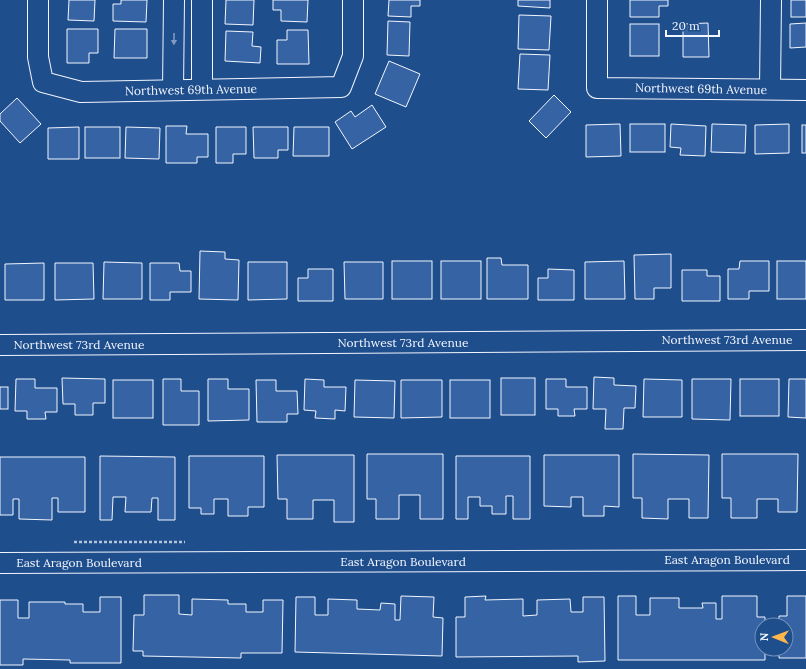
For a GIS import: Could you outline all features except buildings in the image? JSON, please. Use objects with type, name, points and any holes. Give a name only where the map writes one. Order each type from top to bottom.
[{"type":"street","name":"Northwest 69th Avenue","points":[[38,0],[38,57],[43,82],[81,92],[341,87],[353,56],[353,0]]},
{"type":"street","points":[[173,90],[174,0]]},
{"type":"street","points":[[202,0],[202,89]]},
{"type":"street","name":"Northwest 69th Avenue","points":[[597,0],[597,88],[806,90]]},
{"type":"street","points":[[770,89],[771,0]]},
{"type":"street","name":"Northwest 73rd Avenue","points":[[0,345],[806,340]]},
{"type":"street","name":"East Aragon Boulevard","points":[[0,563],[806,560]]}]
